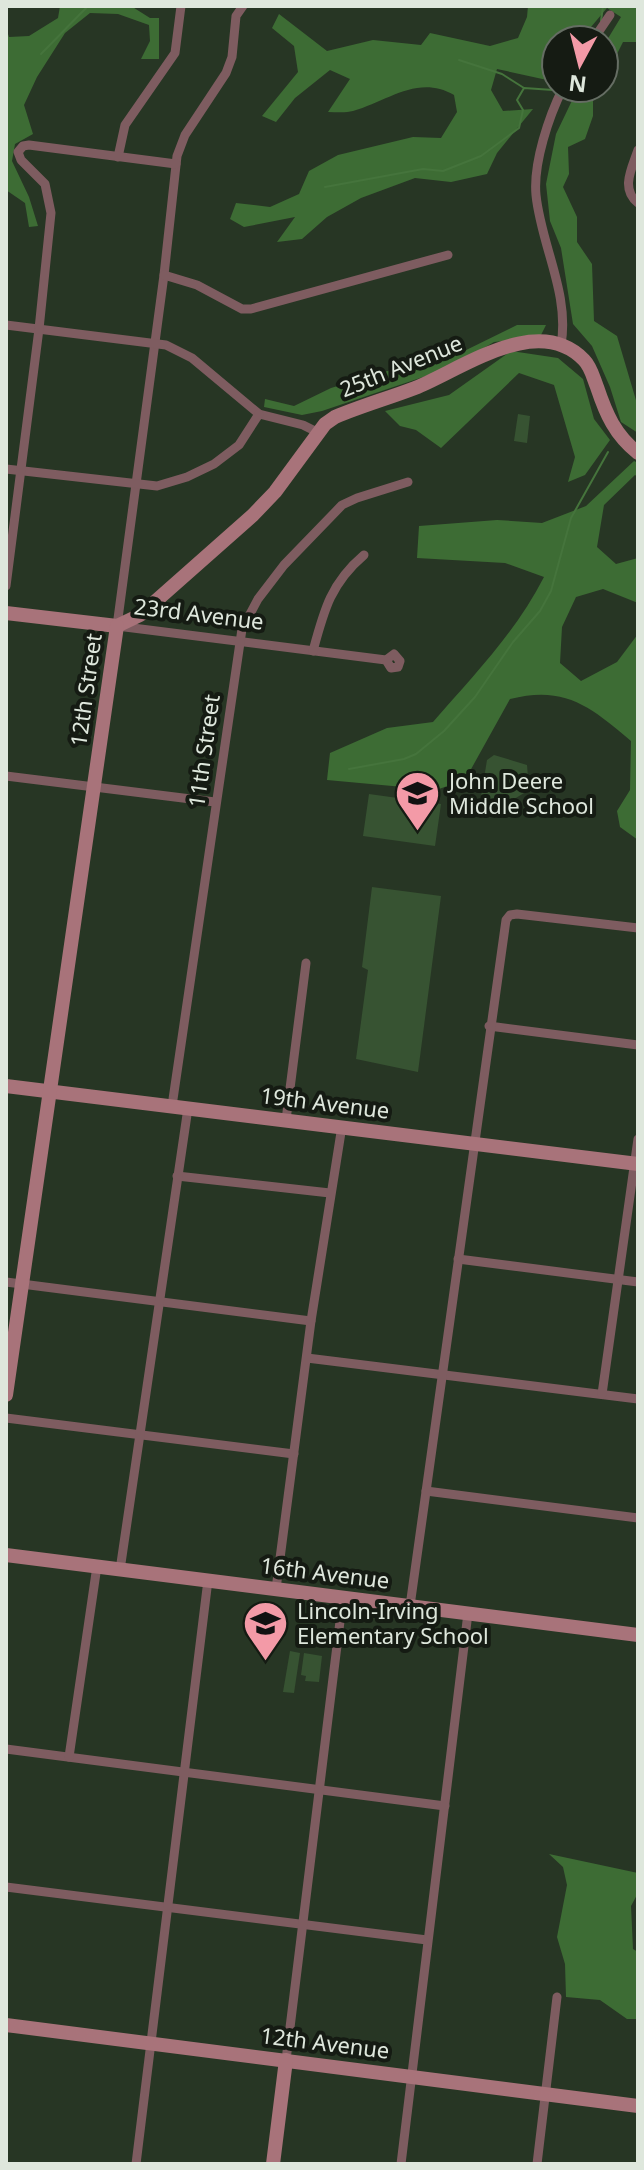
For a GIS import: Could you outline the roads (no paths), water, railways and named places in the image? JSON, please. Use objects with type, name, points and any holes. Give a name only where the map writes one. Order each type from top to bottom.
[{"type":"street","points":[[118,157],[125,125],[175,53],[181,6]]},
{"type":"street","name":"12th Street","points":[[6,1395],[117,626],[176,164],[180,142],[230,65],[236,16],[246,7]]},
{"type":"street","points":[[604,24],[610,15]]},
{"type":"street","points":[[556,104],[548,120],[536,194],[558,285],[564,328],[561,345],[590,367],[608,418],[622,440],[638,453]]},
{"type":"street","points":[[6,586],[39,329],[50,201],[45,184],[21,160],[19,149],[29,145],[176,164]]},
{"type":"street","points":[[635,201],[628,182],[638,150]]},
{"type":"street","points":[[164,275],[197,285],[242,309],[251,309],[448,255]]},
{"type":"street","points":[[6,325],[154,342],[181,351],[259,414],[303,425],[317,432],[275,492],[253,515],[140,615],[117,626]]},
{"type":"street","name":"25th Avenue","points":[[317,432],[335,417],[424,384],[502,346],[533,341],[561,345]]},
{"type":"street","points":[[6,469],[157,486],[214,464],[239,445],[259,414]]},
{"type":"street","name":"11th Street","points":[[172,1106],[242,629],[267,586],[323,522],[350,501],[408,482]]},
{"type":"street","points":[[313,651],[329,597],[336,584],[364,555]]},
{"type":"street","name":"23rd Avenue","points":[[6,613],[386,660]]},
{"type":"street","points":[[6,776],[215,802]]},
{"type":"street","points":[[410,1606],[504,925],[508,916],[517,914],[638,928]]},
{"type":"street","points":[[286,1120],[306,963]]},
{"type":"street","points":[[489,1026],[638,1045]]},
{"type":"street","name":"19th Avenue","points":[[6,1086],[636,1164]]},
{"type":"street","points":[[120,1570],[188,1108]]},
{"type":"street","points":[[276,1589],[311,1321],[342,1126]]},
{"type":"street","points":[[602,1394],[638,1139]]},
{"type":"street","points":[[177,1176],[330,1193]]},
{"type":"street","points":[[458,1259],[638,1282]]},
{"type":"street","points":[[6,1282],[311,1321]]},
{"type":"street","points":[[307,1358],[638,1399]]},
{"type":"street","points":[[6,1418],[294,1454]]},
{"type":"street","points":[[426,1491],[638,1518]]},
{"type":"street","name":"16th Avenue","points":[[6,1555],[638,1635]]},
{"type":"street","points":[[69,1757],[97,1566]]},
{"type":"street","points":[[136,2164],[208,1580]]},
{"type":"street","points":[[273,2164],[343,1597]]},
{"type":"street","points":[[401,2164],[468,1613]]},
{"type":"street","points":[[6,1749],[445,1806]]},
{"type":"street","points":[[6,1887],[427,1940]]},
{"type":"street","points":[[537,2164],[557,1997]]},
{"type":"street","name":"12th Avenue","points":[[6,2025],[638,2106]]},
{"type":"waterway","points":[[41,54],[88,6]]},
{"type":"waterway","points":[[601,21],[603,6]]},
{"type":"waterway","points":[[459,60],[502,74],[524,88]]},
{"type":"waterway","points":[[325,187],[423,169],[443,171],[481,156],[519,128],[523,110],[517,100],[524,88],[540,89]]},
{"type":"waterway","points":[[349,769],[416,754],[444,731],[475,697],[513,642],[540,611],[551,591],[571,518],[608,452]]},
{"type":"place","name":"John Deere Middle School","points":[[418,833]]},
{"type":"place","name":"Lincoln-Irving Elementary School","points":[[266,1663]]}]
